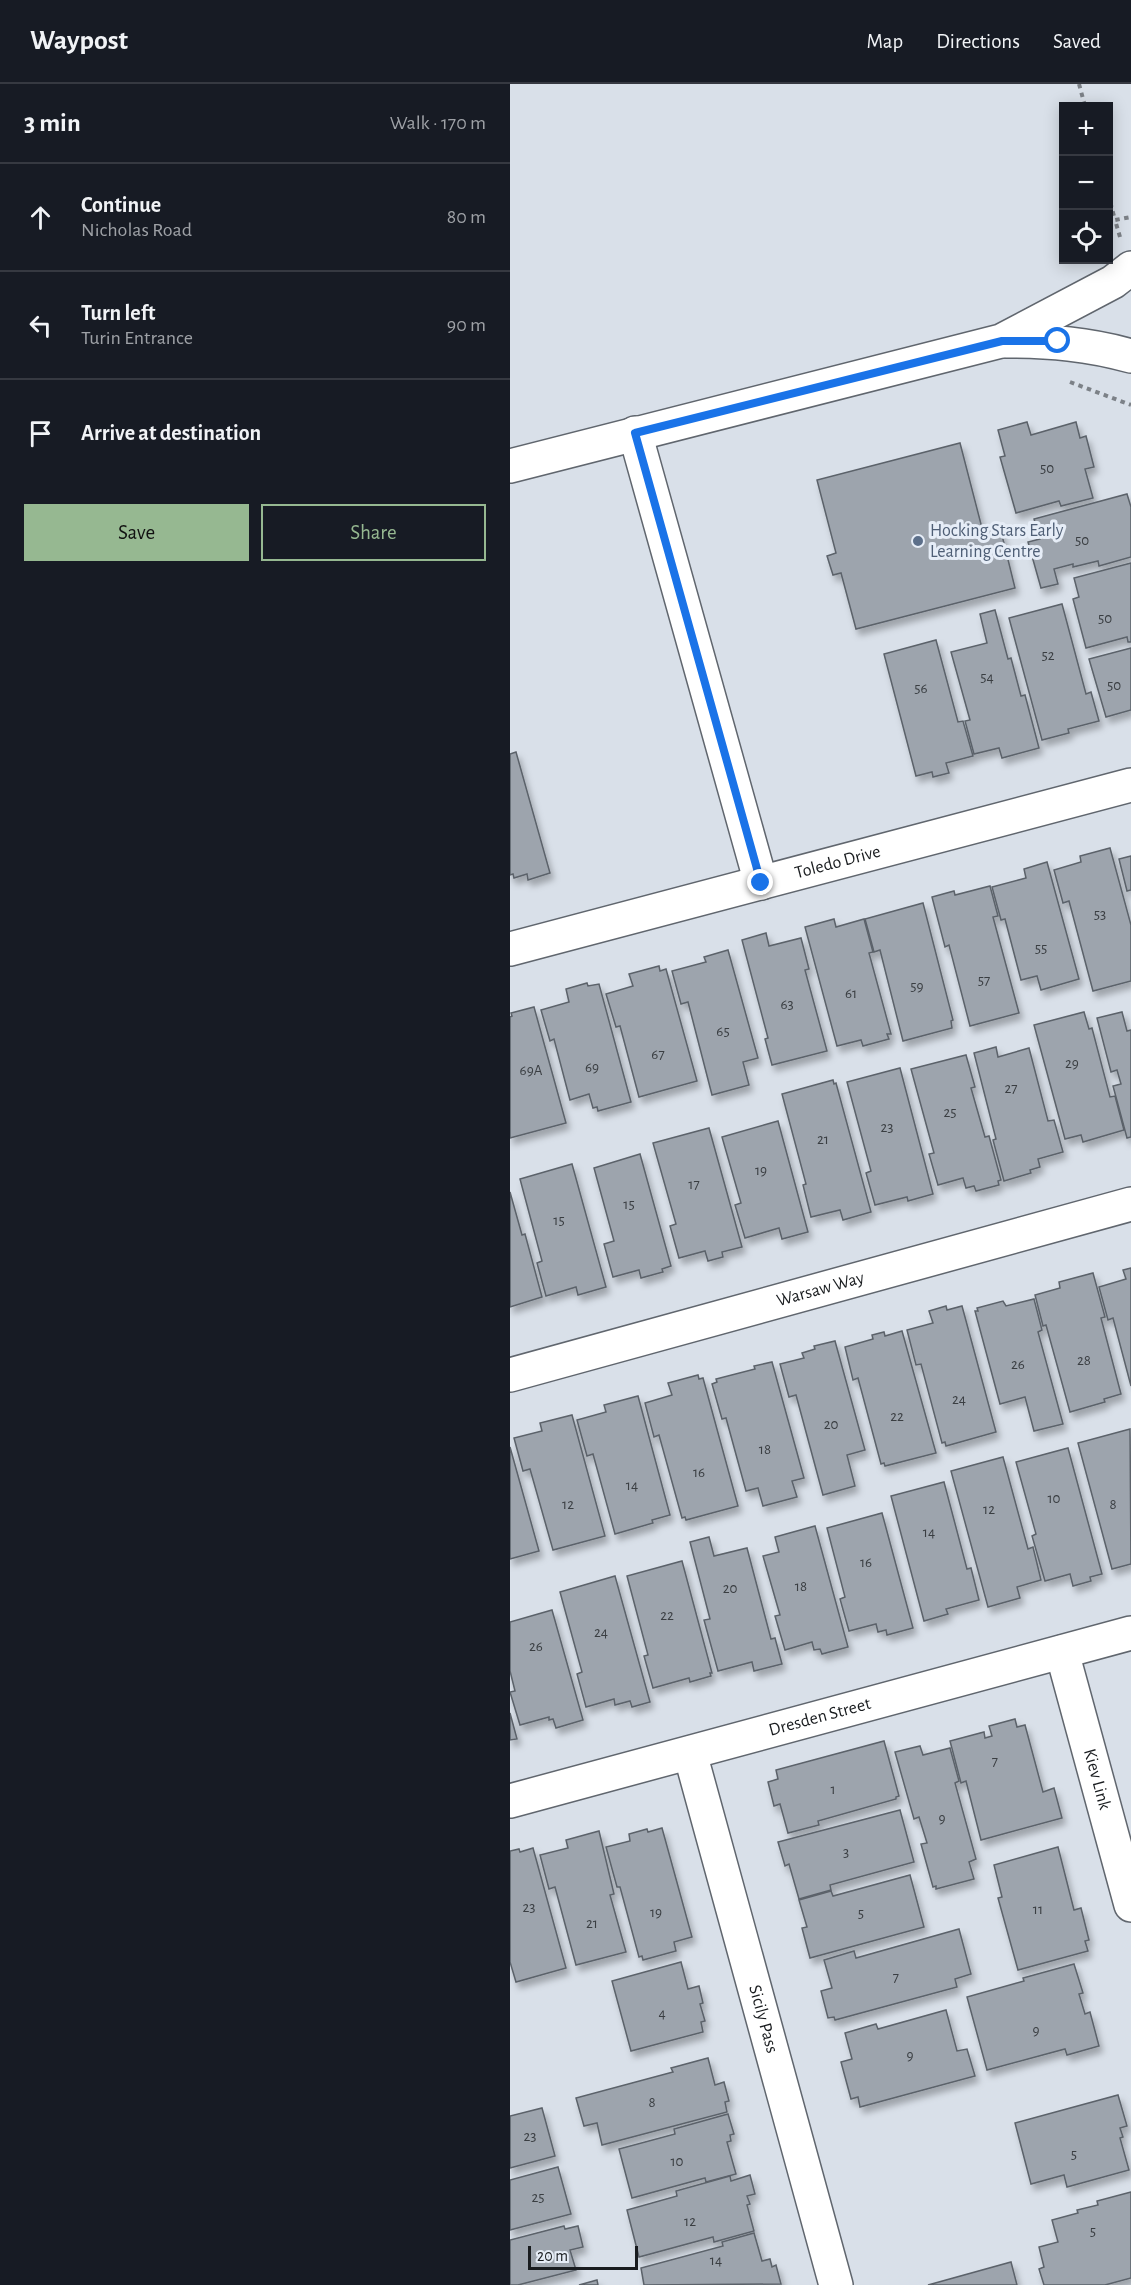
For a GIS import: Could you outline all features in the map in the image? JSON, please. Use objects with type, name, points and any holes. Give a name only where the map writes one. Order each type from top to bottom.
[{"type":"street","points":[[510,466],[1002,341],[1113,282],[1131,268]]},
{"type":"street","points":[[1002,341],[1058,341],[1104,348],[1131,356]]},
{"type":"street","points":[[635,433],[761,883]]},
{"type":"street","name":"Toledo Drive","points":[[510,949],[1131,785]]},
{"type":"street","name":"Warsaw Way","points":[[510,1375],[1131,1204]]},
{"type":"street","name":"Dresden Street","points":[[510,1801],[1131,1633]]},
{"type":"street","name":"Kiev Link","points":[[1062,1652],[1131,1905]]},
{"type":"street","name":"Sicily Pass","points":[[690,1753],[836,2285]]},
{"type":"path","points":[[1079,84],[1084,102]]},
{"type":"path","points":[[1112,210],[1115,220]]},
{"type":"building","points":[[1027,422],[1031,435],[1076,422],[1080,438],[1086,436],[1094,467],[1085,469],[1093,498],[1061,506],[1059,501],[1016,513],[1000,457],[1005,456],[998,430]]},
{"type":"building","name":"Hocking Stars Early Learning Centre","points":[[960,443],[982,528],[999,523],[1015,588],[856,629],[841,573],[833,575],[827,556],[836,553],[817,480]]},
{"type":"building","points":[[1127,494],[1131,507],[1131,557],[1099,566],[1098,561],[1054,569],[1058,584],[1041,588],[1028,542],[1040,539],[1034,519]]},
{"type":"building","points":[[1131,563],[1131,642],[1128,642],[1127,637],[1086,648],[1073,599],[1079,597],[1074,578]]},
{"type":"building","points":[[1062,604],[1086,694],[1091,692],[1099,721],[1068,729],[1069,733],[1042,740],[1009,618]]},
{"type":"building","points":[[995,610],[1021,696],[1025,695],[1039,748],[1002,758],[999,748],[974,754],[965,721],[970,720],[951,652],[987,643],[980,614]]},
{"type":"building","points":[[936,640],[958,722],[963,721],[973,756],[946,763],[949,773],[933,777],[932,772],[916,776],[884,654]]},
{"type":"building","points":[[1131,648],[1131,710],[1106,717],[1089,659]]},
{"type":"building","points":[[516,752],[550,873],[528,880],[527,874],[514,878],[513,874],[510,875],[510,754]]},
{"type":"building","points":[[1110,848],[1131,925],[1131,981],[1093,991],[1069,901],[1063,903],[1054,870],[1081,862],[1080,856]]},
{"type":"building","points":[[1131,856],[1131,890],[1127,891],[1119,859]]},
{"type":"building","points":[[1047,862],[1079,979],[1041,990],[1037,976],[1021,980],[1005,919],[1001,920],[992,887],[1026,878],[1024,869]]},
{"type":"building","points":[[990,886],[998,916],[993,917],[1019,1013],[970,1026],[949,945],[945,947],[932,897],[954,891],[955,895]]},
{"type":"building","points":[[923,903],[953,1020],[951,1021],[952,1028],[903,1041],[880,950],[874,952],[865,919]]},
{"type":"building","points":[[834,919],[836,927],[864,919],[873,952],[869,953],[891,1034],[887,1034],[889,1039],[863,1046],[861,1040],[837,1046],[805,927]]},
{"type":"building","points":[[766,933],[769,946],[801,938],[809,969],[805,970],[827,1051],[772,1065],[765,1039],[768,1038],[742,940]]},
{"type":"building","points":[[728,950],[758,1058],[743,1062],[749,1085],[712,1095],[688,1002],[681,1004],[672,971],[706,962],[704,957]]},
{"type":"building","points":[[659,966],[660,971],[666,969],[697,1081],[639,1097],[620,1026],[616,1027],[606,994],[633,986],[629,974]]},
{"type":"building","points":[[587,983],[588,986],[599,984],[631,1102],[598,1111],[597,1107],[593,1108],[589,1094],[570,1100],[554,1039],[550,1041],[541,1010],[569,1002],[566,989]]},
{"type":"building","points":[[534,1007],[566,1123],[510,1138],[510,1017],[511,1013]]},
{"type":"building","points":[[1084,1012],[1089,1029],[1092,1028],[1110,1097],[1115,1096],[1124,1130],[1083,1142],[1081,1135],[1065,1139],[1034,1025]]},
{"type":"building","points":[[1122,1012],[1127,1031],[1131,1030],[1131,1137],[1127,1138],[1113,1086],[1121,1084],[1117,1070],[1111,1072],[1097,1018]]},
{"type":"building","points":[[996,1047],[998,1057],[1029,1048],[1048,1121],[1054,1120],[1063,1152],[1038,1159],[1040,1167],[1030,1170],[1031,1173],[1004,1181],[974,1053]]},
{"type":"building","points":[[966,1055],[975,1087],[971,1088],[985,1137],[989,1136],[1001,1180],[998,1181],[999,1185],[976,1191],[974,1186],[966,1188],[963,1178],[938,1185],[929,1154],[934,1153],[911,1069]]},
{"type":"building","points":[[900,1068],[933,1194],[908,1201],[907,1197],[875,1205],[866,1173],[871,1171],[847,1082]]},
{"type":"building","points":[[833,1080],[834,1084],[836,1083],[871,1212],[843,1220],[840,1210],[811,1217],[803,1185],[806,1184],[782,1094]]},
{"type":"building","points":[[778,1121],[808,1232],[782,1239],[779,1228],[745,1238],[735,1205],[741,1203],[722,1137]]},
{"type":"building","points":[[709,1128],[742,1247],[722,1252],[723,1257],[708,1261],[705,1251],[679,1258],[670,1226],[676,1224],[653,1143]]},
{"type":"building","points":[[640,1154],[671,1266],[662,1269],[663,1272],[641,1278],[639,1270],[613,1277],[604,1244],[614,1241],[594,1168]]},
{"type":"building","points":[[572,1164],[606,1287],[578,1295],[576,1287],[546,1296],[537,1263],[542,1261],[520,1179]]},
{"type":"building","points":[[510,1192],[522,1235],[525,1234],[542,1297],[510,1307]]},
{"type":"building","points":[[1131,1268],[1131,1386],[1113,1318],[1108,1320],[1099,1287],[1126,1279],[1123,1270]]},
{"type":"building","points":[[1093,1273],[1105,1317],[1101,1318],[1121,1394],[1104,1399],[1105,1402],[1070,1412],[1046,1325],[1043,1326],[1035,1295],[1060,1288],[1059,1282]]},
{"type":"building","points":[[1034,1299],[1042,1330],[1038,1332],[1063,1424],[1034,1431],[1025,1397],[1000,1404],[975,1311],[978,1311],[977,1308],[1003,1301],[1006,1306]]},
{"type":"building","points":[[946,1306],[947,1310],[962,1306],[996,1432],[946,1446],[945,1442],[942,1443],[921,1364],[916,1365],[907,1330],[933,1323],[929,1311]]},
{"type":"building","points":[[902,1331],[936,1453],[885,1466],[884,1463],[881,1464],[858,1378],[853,1380],[845,1347],[873,1339],[872,1335],[884,1332],[885,1336]]},
{"type":"building","points":[[835,1341],[865,1450],[847,1455],[855,1486],[823,1495],[796,1395],[789,1397],[780,1364],[804,1358],[802,1353],[815,1349],[814,1346]]},
{"type":"building","points":[[772,1362],[804,1478],[792,1481],[797,1497],[763,1506],[758,1488],[746,1491],[726,1418],[722,1419],[712,1384],[717,1382],[716,1379]]},
{"type":"building","points":[[698,1375],[699,1379],[703,1378],[738,1506],[686,1520],[685,1517],[682,1518],[659,1435],[654,1437],[645,1403],[672,1395],[668,1383]]},
{"type":"building","points":[[638,1396],[670,1515],[652,1520],[653,1523],[615,1534],[593,1454],[587,1456],[577,1420],[606,1412],[604,1405]]},
{"type":"building","points":[[572,1415],[605,1536],[553,1550],[530,1469],[523,1471],[514,1438],[542,1431],[540,1423]]},
{"type":"building","points":[[1130,1429],[1131,1564],[1112,1569],[1078,1443]]},
{"type":"building","points":[[510,1447],[539,1551],[510,1559]]},
{"type":"building","points":[[1068,1448],[1102,1574],[1090,1577],[1091,1581],[1073,1586],[1070,1574],[1045,1581],[1032,1536],[1036,1534],[1016,1462]]},
{"type":"building","points":[[1003,1457],[1028,1549],[1033,1547],[1041,1580],[1017,1587],[1020,1598],[988,1607],[951,1471]]},
{"type":"building","points":[[944,1482],[967,1569],[971,1568],[979,1600],[946,1609],[948,1614],[924,1621],[891,1496]]},
{"type":"building","points":[[882,1513],[913,1628],[887,1635],[886,1630],[878,1632],[876,1624],[849,1631],[840,1599],[845,1597],[827,1528]]},
{"type":"building","points":[[815,1526],[848,1647],[822,1654],[820,1649],[814,1650],[812,1642],[785,1650],[775,1616],[780,1615],[763,1556],[779,1552],[775,1537]]},
{"type":"building","points":[[709,1537],[714,1556],[747,1548],[771,1639],[775,1638],[782,1664],[754,1671],[752,1662],[718,1671],[704,1620],[710,1619],[690,1542]]},
{"type":"building","points":[[682,1561],[712,1673],[710,1673],[711,1676],[690,1682],[689,1678],[653,1688],[644,1656],[648,1655],[627,1576]]},
{"type":"building","points":[[615,1576],[650,1702],[632,1707],[630,1701],[615,1705],[614,1699],[586,1707],[577,1674],[582,1672],[560,1592]]},
{"type":"building","points":[[552,1610],[583,1720],[556,1728],[553,1719],[549,1720],[549,1717],[520,1725],[510,1692],[515,1691],[510,1671],[510,1622]]},
{"type":"building","points":[[510,1713],[517,1739],[510,1740]]},
{"type":"building","points":[[1015,1719],[1017,1727],[1025,1725],[1043,1792],[1054,1788],[1062,1818],[981,1840],[966,1781],[961,1783],[950,1741],[984,1732],[985,1738],[992,1736],[989,1726]]},
{"type":"building","points":[[884,1741],[899,1796],[896,1799],[818,1821],[819,1825],[788,1833],[780,1804],[774,1806],[768,1782],[778,1779],[776,1770]]},
{"type":"building","points":[[920,1746],[923,1755],[950,1748],[959,1781],[955,1783],[976,1859],[969,1862],[974,1879],[936,1889],[936,1886],[933,1887],[921,1844],[927,1843],[919,1817],[914,1819],[895,1752]]},
{"type":"building","points":[[900,1810],[914,1862],[830,1885],[831,1890],[799,1899],[789,1864],[785,1866],[778,1842]]},
{"type":"building","points":[[662,1828],[692,1937],[674,1942],[676,1951],[643,1960],[642,1956],[639,1957],[620,1887],[617,1887],[606,1847],[630,1841],[629,1834]]},
{"type":"building","points":[[599,1831],[614,1894],[610,1895],[626,1952],[576,1965],[555,1887],[549,1889],[540,1855],[568,1848],[566,1840]]},
{"type":"building","points":[[1058,1847],[1074,1910],[1081,1908],[1089,1940],[1085,1941],[1088,1951],[1018,1970],[998,1898],[1002,1897],[994,1865]]},
{"type":"building","points":[[533,1848],[566,1968],[516,1982],[510,1962],[510,1851],[519,1849],[520,1852]]},
{"type":"building","points":[[910,1875],[924,1927],[810,1958],[802,1928],[807,1927],[799,1900],[831,1891],[833,1896]]},
{"type":"building","points":[[959,1929],[971,1974],[955,1979],[957,1987],[835,2020],[834,2017],[828,2018],[821,1991],[832,1988],[824,1960],[854,1951],[856,1958]]},
{"type":"building","points":[[681,1962],[688,1989],[699,1986],[703,2003],[700,2004],[705,2021],[701,2022],[703,2032],[631,2051],[612,1981]]},
{"type":"building","points":[[1074,1964],[1083,1993],[1079,1994],[1085,2014],[1090,2012],[1099,2046],[1067,2055],[1065,2049],[987,2070],[967,1997]]},
{"type":"building","points":[[946,2010],[957,2051],[967,2049],[975,2076],[860,2107],[858,2097],[851,2099],[841,2062],[852,2059],[845,2033],[876,2024],[878,2029]]},
{"type":"building","points":[[708,2058],[715,2085],[724,2082],[729,2101],[725,2102],[727,2112],[602,2145],[597,2123],[584,2126],[576,2098],[673,2072],[671,2068]]},
{"type":"building","points":[[1118,2095],[1127,2126],[1120,2128],[1123,2137],[1120,2138],[1129,2170],[1067,2187],[1064,2175],[1031,2184],[1015,2123]]},
{"type":"building","points":[[542,2108],[555,2156],[510,2168],[510,2116]]},
{"type":"building","points":[[728,2114],[734,2134],[730,2135],[731,2141],[727,2142],[736,2174],[706,2182],[705,2178],[632,2198],[619,2149],[675,2134],[674,2129]]},
{"type":"building","points":[[558,2167],[571,2214],[510,2230],[510,2180]]},
{"type":"building","points":[[750,2175],[755,2194],[747,2196],[750,2204],[747,2205],[754,2231],[714,2242],[713,2237],[639,2257],[627,2210],[677,2196],[676,2191],[730,2176],[731,2181]]},
{"type":"building","points":[[1131,2192],[1131,2278],[1105,2285],[1044,2285],[1039,2269],[1044,2267],[1039,2247],[1058,2242],[1052,2220],[1098,2205],[1097,2201]]},
{"type":"building","points":[[564,2226],[565,2229],[578,2226],[583,2247],[570,2250],[576,2270],[510,2285],[510,2240]]},
{"type":"building","points":[[754,2233],[762,2261],[770,2259],[772,2267],[776,2265],[781,2284],[644,2285],[641,2268],[723,2246],[722,2242]]},
{"type":"building","points":[[1011,2262],[1017,2285],[928,2285]]},
{"type":"building","points":[[597,2280],[598,2285],[579,2285]]},
{"type":"place","name":"Hocking Stars Early Learning Centre","points":[[918,541]]},
{"type":"route","points":[[761,883],[635,433],[1002,341],[1058,341]]}]
